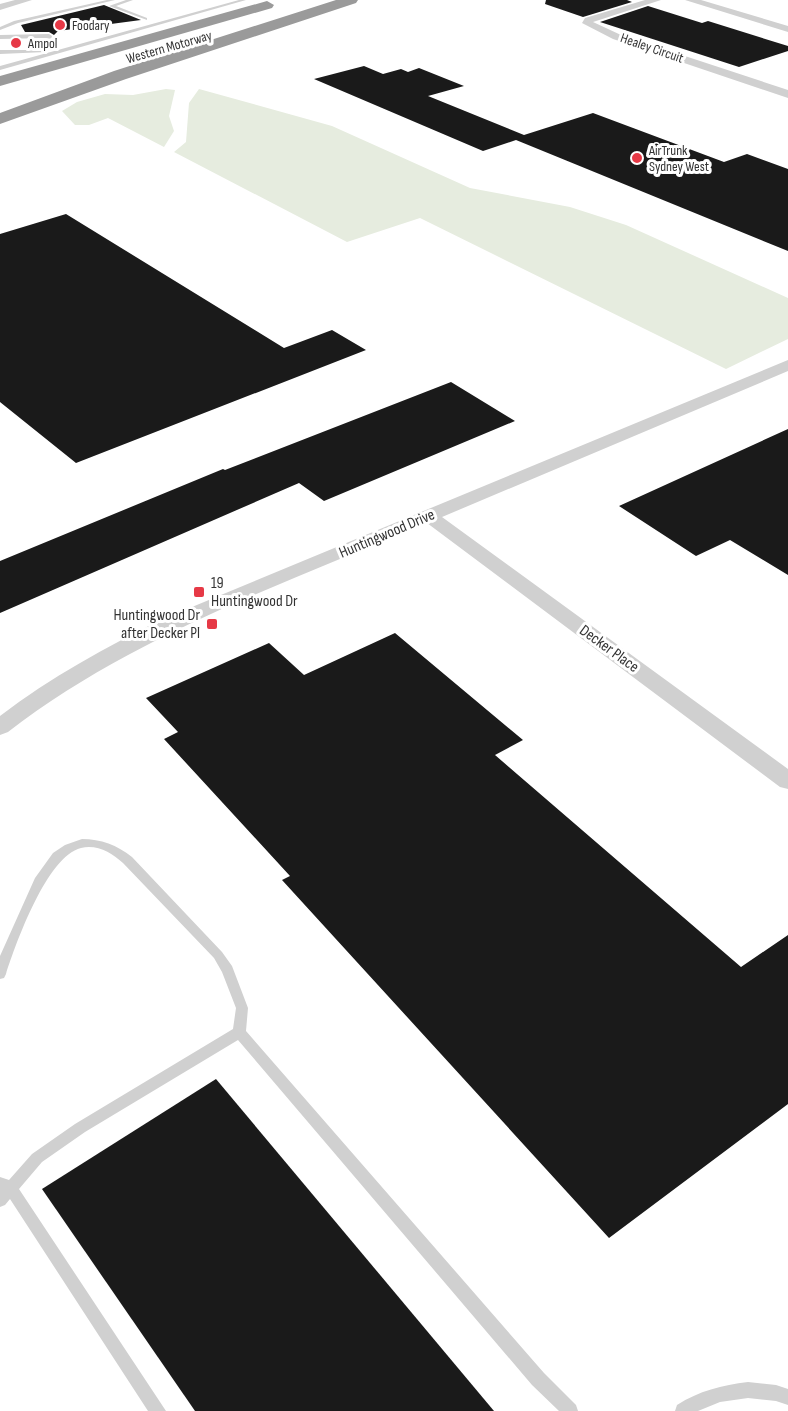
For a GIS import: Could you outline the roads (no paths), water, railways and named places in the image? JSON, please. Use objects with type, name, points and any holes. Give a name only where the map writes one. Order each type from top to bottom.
[{"type":"highway","name":"Western Motorway","points":[[0,81],[283,0]]},
{"type":"highway","name":"Western Motorway","points":[[0,94],[338,0]]},
{"type":"highway","points":[[0,118],[120,75],[351,0]]},
{"type":"street","points":[[0,7],[27,0]]},
{"type":"street","name":"Healey Circuit","points":[[656,0],[600,16],[587,23],[617,37],[788,94]]},
{"type":"street","points":[[690,0],[788,29]]},
{"type":"street","name":"Huntingwood Drive","points":[[0,726],[51,689],[129,644],[170,624],[788,365]]},
{"type":"street","name":"Decker Place","points":[[429,516],[788,781]]},
{"type":"lane","points":[[0,23],[87,0]]},
{"type":"lane","points":[[0,29],[16,22],[113,0]]},
{"type":"lane","points":[[131,0],[111,6],[145,19]]},
{"type":"lane","points":[[215,0],[229,4]]},
{"type":"lane","points":[[0,68],[244,0]]},
{"type":"lane","points":[[0,37],[49,36],[44,51],[0,52]]},
{"type":"lane","points":[[12,52],[10,58],[16,63]]},
{"type":"lane","points":[[0,974],[9,947],[40,880],[50,864],[63,851],[76,844],[102,845],[127,859],[218,955],[228,970],[242,1008],[239,1032],[531,1370],[570,1411]]},
{"type":"lane","points":[[158,1411],[3,1190],[37,1158],[80,1128],[239,1032]]},
{"type":"lane","points":[[683,1411],[718,1395],[749,1390],[788,1397]]},
{"type":"place","name":"Foodary","points":[[60,25]]},
{"type":"place","name":"Ampol","points":[[16,43]]},
{"type":"place","name":"AirTrunk Sydney West","points":[[637,158]]},
{"type":"place","name":"19 Huntingwood Dr","points":[[199,592]]},
{"type":"place","name":"Huntingwood Dr after Decker Pl","points":[[212,624]]}]
